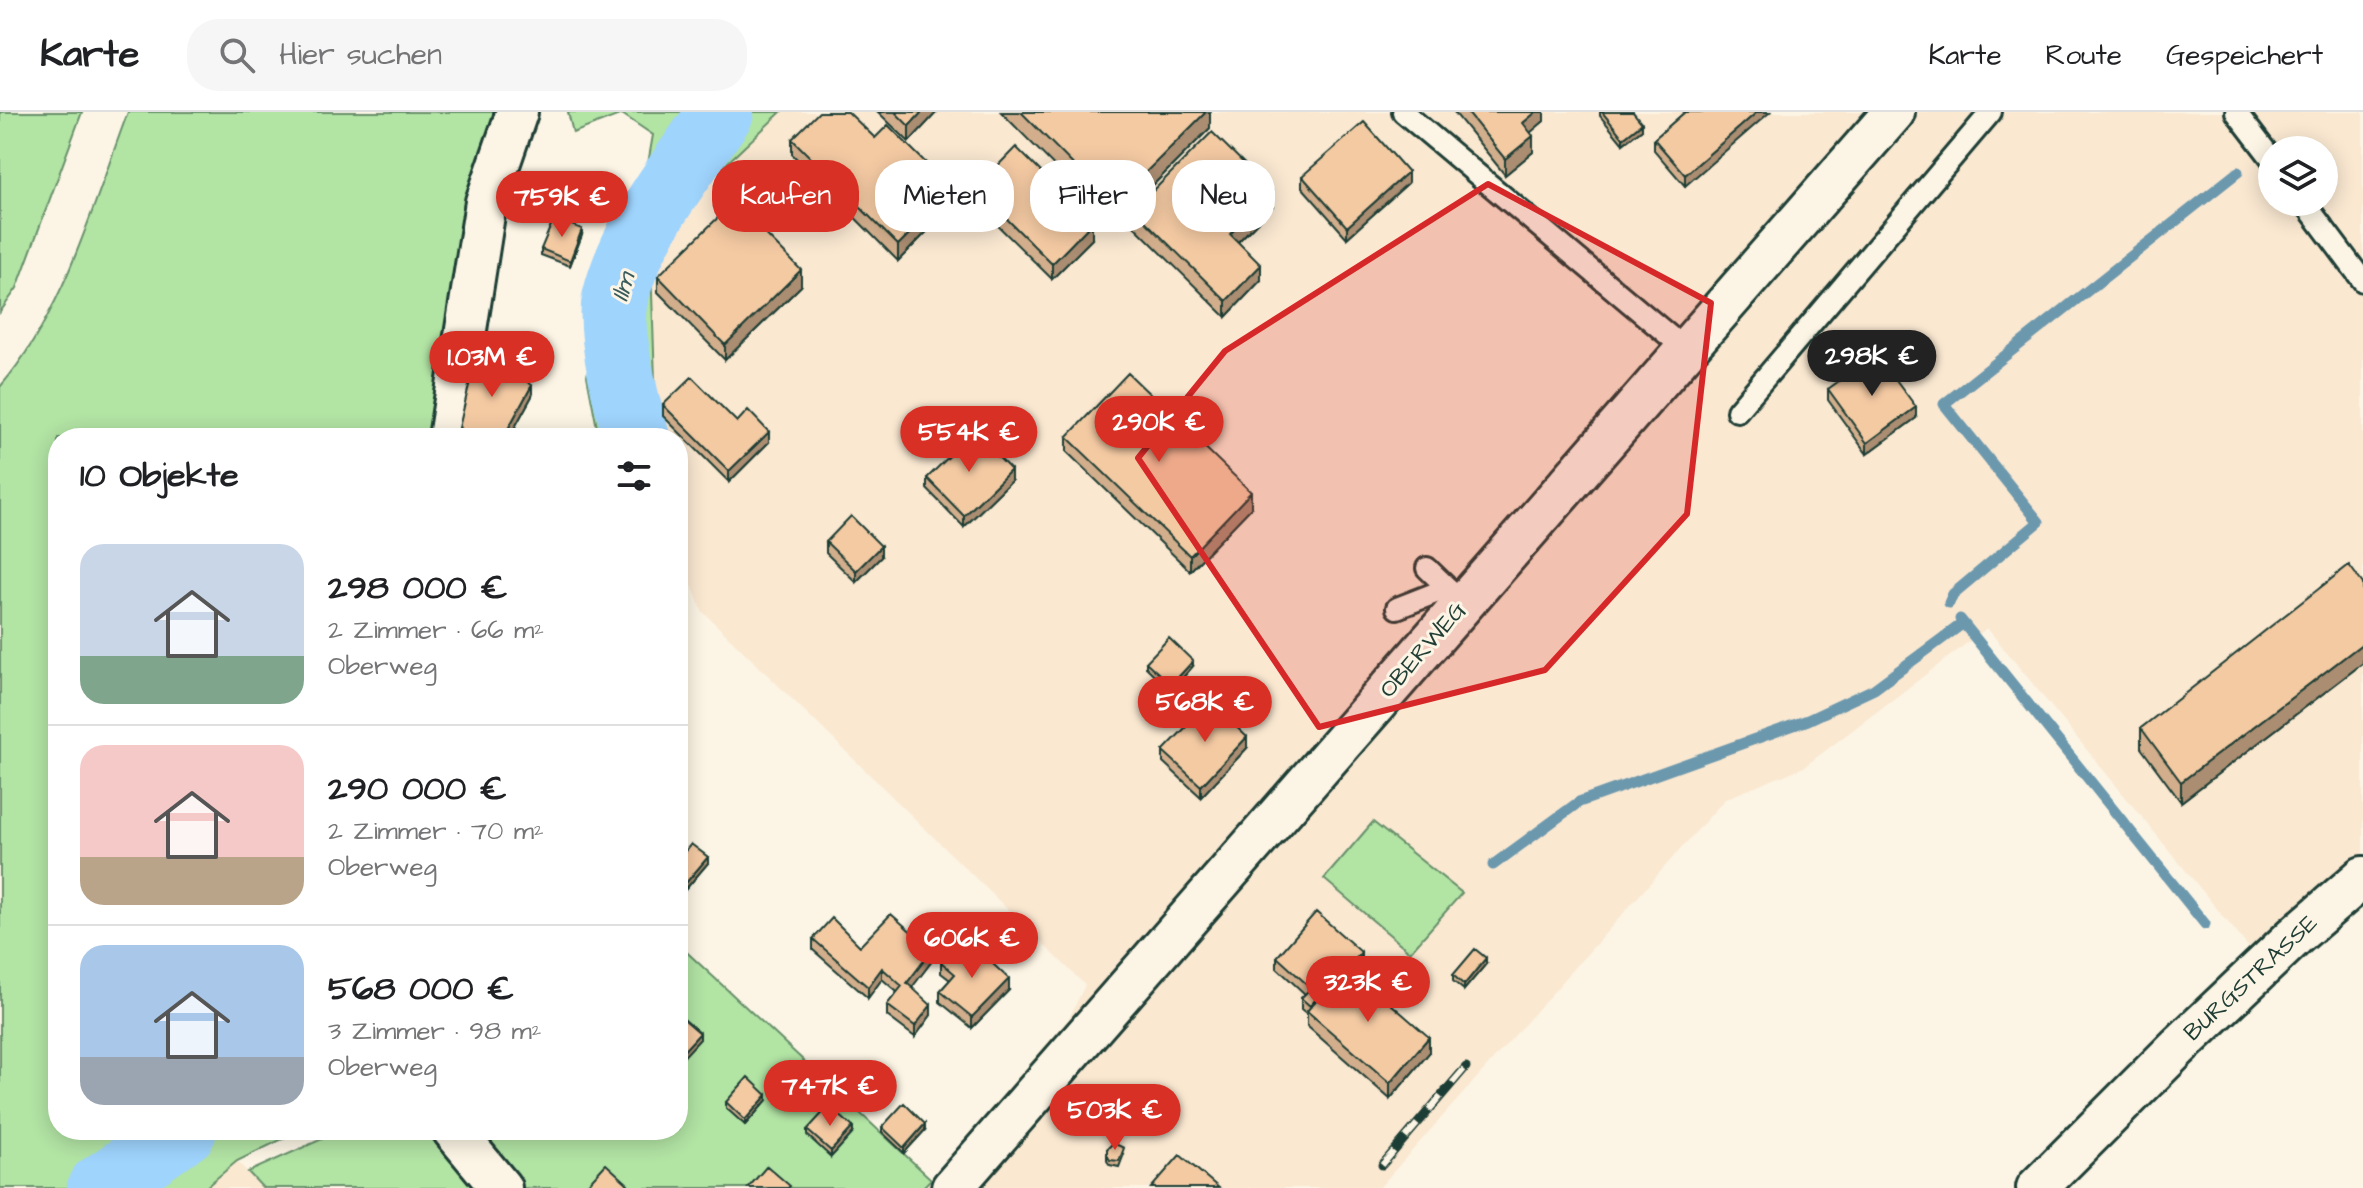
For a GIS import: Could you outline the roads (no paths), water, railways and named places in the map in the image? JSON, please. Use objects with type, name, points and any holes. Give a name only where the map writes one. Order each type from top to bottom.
[{"type":"street","points":[[451,428],[486,202],[517,112]]},
{"type":"street","name":"OBERWEG","points":[[952,1188],[1456,596],[1686,350],[1894,112]]},
{"type":"street","name":"BURGSTRASSE","points":[[2037,1188],[2177,1048],[2295,936],[2363,877]]},
{"type":"street","points":[[461,1140],[501,1188]]},
{"type":"lane","points":[[1403,112],[1686,350]]},
{"type":"lane","points":[[1737,411],[1991,112]]},
{"type":"lane","points":[[2236,112],[2258,141]]},
{"type":"lane","points":[[2314,216],[2363,281]]},
{"type":"lane","points":[[1427,568],[1456,596]]},
{"type":"lane","points":[[1397,608],[1456,596]]},
{"type":"waterway","name":"Ilm","points":[[634,428],[616,348],[615,299],[633,249],[646,225],[721,112]]},
{"type":"waterway","points":[[1949,603],[1953,594],[2039,522],[1944,404],[2238,172]]},
{"type":"waterway","points":[[1960,619],[2205,924]]},
{"type":"waterway","points":[[1493,865],[1579,802],[1808,720],[1874,689],[1962,624]]},
{"type":"waterway","name":"Ilm","points":[[100,1188],[170,1140]]},
{"type":"railway","points":[[1382,1165],[1466,1067]]}]
